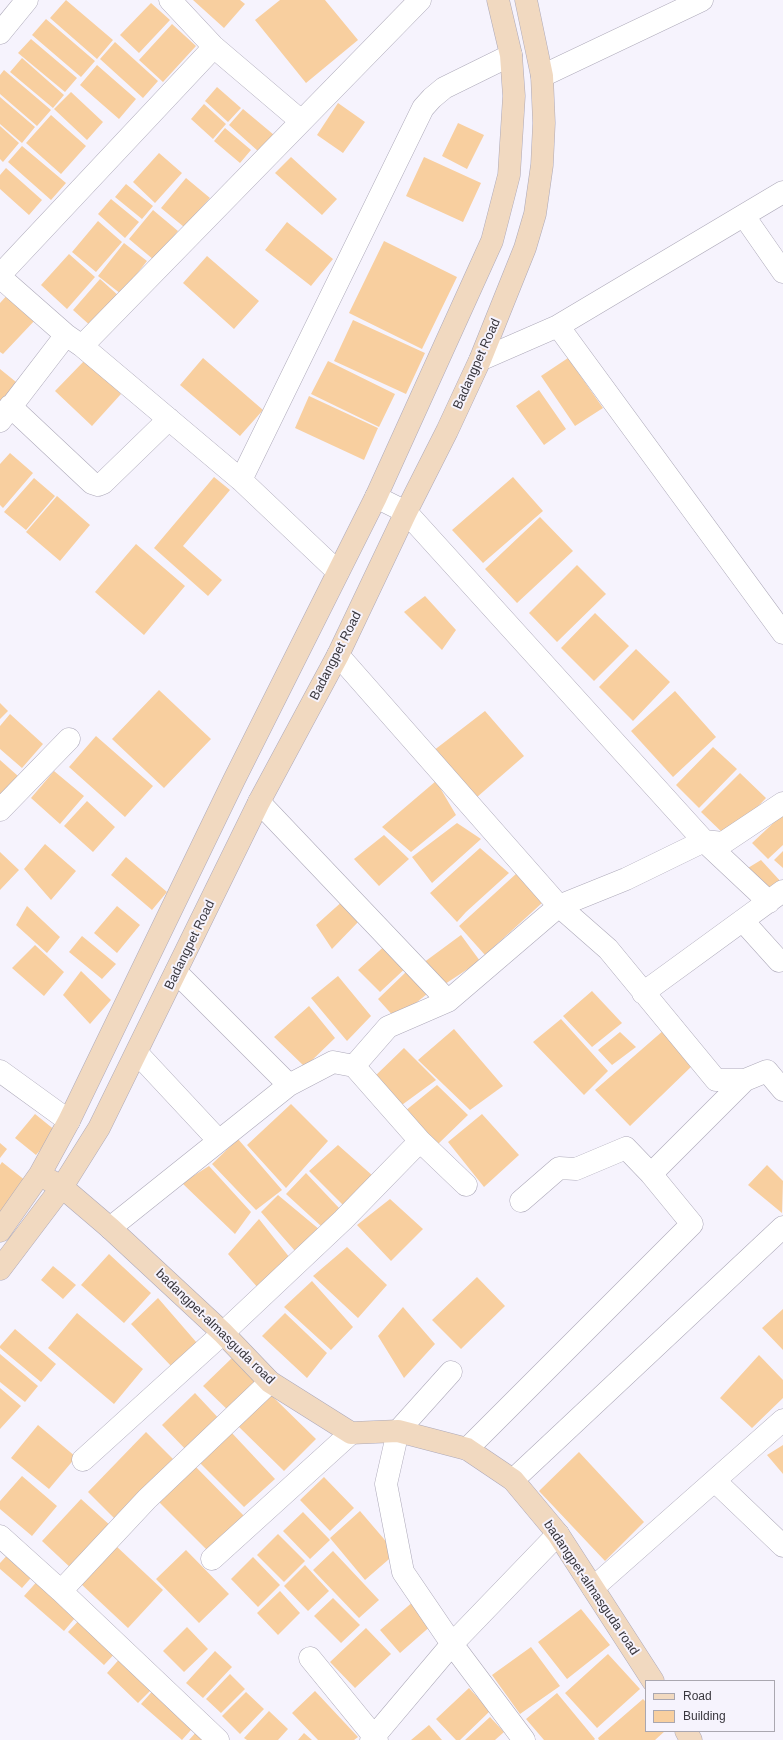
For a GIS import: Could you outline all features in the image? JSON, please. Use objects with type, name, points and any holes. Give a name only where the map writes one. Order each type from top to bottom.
[{"type":"main road","points":[[0,1231],[40,1174],[69,1121],[234,780],[376,497],[492,241],[509,174],[514,96],[511,55],[498,0]]},
{"type":"main road","name":"Badangpet Road","points":[[0,1269],[62,1187],[99,1128],[259,802],[338,654],[406,512],[448,431],[480,360],[526,248],[535,214],[542,165],[544,122],[542,76],[526,0]]},
{"type":"main road","name":"badangpet-almasguda road","points":[[40,1174],[62,1187],[110,1228],[223,1333],[270,1382],[351,1433],[398,1431],[467,1449],[513,1480],[558,1534],[652,1680]]},
{"type":"street","points":[[0,32],[26,0]]},
{"type":"street","points":[[170,0],[214,47],[301,121]]},
{"type":"street","points":[[169,419],[103,483],[98,484],[92,483],[5,414],[74,340],[301,121],[420,0]]},
{"type":"street","points":[[542,76],[702,0]]},
{"type":"street","points":[[214,47],[0,276],[241,480],[338,572]]},
{"type":"street","points":[[241,480],[423,108],[444,88],[511,55]]},
{"type":"street","points":[[480,360],[558,326],[783,192]]},
{"type":"street","points":[[744,216],[783,272]]},
{"type":"street","points":[[558,326],[783,633]]},
{"type":"street","points":[[376,497],[406,512],[704,841],[776,896],[643,993]]},
{"type":"street","points":[[338,654],[560,906],[608,949],[716,1080],[744,1080],[767,1071],[783,1090]]},
{"type":"street","points":[[0,810],[69,739]]},
{"type":"street","points":[[259,802],[448,1001]]},
{"type":"street","points":[[354,1066],[388,1027],[448,1001],[560,906],[626,879],[704,841],[723,843],[783,803]]},
{"type":"street","points":[[742,921],[778,961]]},
{"type":"street","points":[[176,972],[289,1085]]},
{"type":"street","points":[[137,1053],[219,1141]]},
{"type":"street","points":[[110,1228],[289,1085],[333,1062],[354,1066],[420,1141],[466,1185]]},
{"type":"street","points":[[1,1075],[69,1121]]},
{"type":"street","points":[[651,1174],[744,1080]]},
{"type":"street","points":[[82,1460],[223,1333],[343,1220],[420,1141]]},
{"type":"street","points":[[467,1449],[692,1224],[651,1174],[626,1148],[576,1169],[559,1168],[521,1201]]},
{"type":"street","points":[[513,1480],[783,1226]]},
{"type":"street","points":[[451,1372],[398,1431],[386,1484],[403,1572],[452,1644],[524,1740]]},
{"type":"street","points":[[61,1591],[147,1499],[270,1382]]},
{"type":"street","points":[[593,1588],[715,1482],[783,1420]]},
{"type":"street","points":[[212,1559],[351,1433]]},
{"type":"street","points":[[715,1482],[783,1546]]},
{"type":"street","points":[[310,1658],[374,1739],[452,1644],[558,1534]]},
{"type":"street","points":[[0,1536],[61,1591],[218,1740]]},
{"type":"building","points":[[66,0],[113,40],[97,59],[50,18]]},
{"type":"building","points":[[193,0],[240,0],[245,4],[224,28]]},
{"type":"building","points":[[280,0],[325,0],[358,40],[306,83],[255,20]]},
{"type":"building","points":[[151,3],[170,20],[139,53],[120,35]]},
{"type":"building","points":[[46,19],[95,61],[81,77],[32,35]]},
{"type":"building","points":[[172,24],[196,46],[163,82],[139,60]]},
{"type":"building","points":[[31,39],[77,78],[65,92],[18,53]]},
{"type":"building","points":[[115,42],[158,81],[143,98],[100,59]]},
{"type":"building","points":[[22,58],[64,95],[53,108],[10,72]]},
{"type":"building","points":[[97,65],[136,99],[119,119],[80,85]]},
{"type":"building","points":[[4,70],[51,110],[37,126],[0,94],[0,75]]},
{"type":"building","points":[[217,87],[241,108],[228,122],[205,101]]},
{"type":"building","points":[[71,92],[103,122],[87,140],[54,109]]},
{"type":"building","points":[[0,97],[35,127],[22,143],[0,124]]},
{"type":"building","points":[[338,103],[365,122],[343,153],[317,135]]},
{"type":"building","points":[[204,104],[226,124],[213,139],[191,119]]},
{"type":"building","points":[[243,109],[274,135],[259,152],[229,125]]},
{"type":"building","points":[[51,115],[86,146],[61,174],[26,143]]},
{"type":"building","points":[[458,123],[484,135],[467,169],[442,156]]},
{"type":"building","points":[[0,126],[19,143],[3,162],[0,159]]},
{"type":"building","points":[[225,128],[251,150],[240,163],[214,141]]},
{"type":"building","points":[[22,146],[66,183],[51,200],[8,162]]},
{"type":"building","points":[[159,153],[182,173],[155,203],[133,182]]},
{"type":"building","points":[[291,157],[337,199],[322,215],[275,173]]},
{"type":"building","points":[[424,157],[481,183],[463,222],[406,196]]},
{"type":"building","points":[[6,168],[42,200],[29,215],[0,189],[0,175]]},
{"type":"building","points":[[186,178],[210,198],[184,227],[161,208]]},
{"type":"building","points":[[126,184],[153,206],[142,219],[115,197]]},
{"type":"building","points":[[111,199],[139,222],[125,238],[98,214]]},
{"type":"building","points":[[153,210],[178,231],[154,260],[129,239]]},
{"type":"building","points":[[98,221],[122,242],[96,272],[72,252]]},
{"type":"building","points":[[287,222],[333,259],[311,286],[265,250]]},
{"type":"building","points":[[384,241],[457,277],[422,349],[349,313]]},
{"type":"building","points":[[124,243],[147,261],[121,294],[98,276]]},
{"type":"building","points":[[69,254],[95,277],[67,309],[41,285]]},
{"type":"building","points":[[207,256],[259,301],[234,329],[183,283]]},
{"type":"building","points":[[100,279],[120,297],[93,328],[73,310]]},
{"type":"building","points":[[10,292],[37,318],[3,354],[0,352],[0,303]]},
{"type":"building","points":[[353,320],[425,353],[406,394],[334,361]]},
{"type":"building","points":[[203,358],[263,410],[240,436],[180,385]]},
{"type":"building","points":[[568,358],[603,408],[575,426],[541,376]]},
{"type":"building","points":[[85,360],[121,394],[92,426],[55,391]]},
{"type":"building","points":[[328,361],[395,394],[379,427],[311,394]]},
{"type":"building","points":[[0,369],[21,386],[0,412]]},
{"type":"building","points":[[539,390],[566,429],[544,445],[516,406]]},
{"type":"building","points":[[309,396],[378,428],[364,460],[295,428]]},
{"type":"building","points":[[10,453],[33,473],[3,508],[0,505],[0,464]]},
{"type":"building","points":[[214,477],[230,490],[183,546],[222,580],[208,596],[154,548]]},
{"type":"building","points":[[513,477],[543,511],[483,563],[452,530]]},
{"type":"building","points":[[34,478],[55,496],[26,530],[4,512]]},
{"type":"building","points":[[57,496],[90,525],[60,561],[26,532]]},
{"type":"building","points":[[540,517],[573,551],[517,603],[485,569]]},
{"type":"building","points":[[136,544],[185,586],[144,635],[95,592]]},
{"type":"building","points":[[577,565],[606,594],[557,642],[529,613]]},
{"type":"building","points":[[425,596],[456,630],[442,650],[404,612]]},
{"type":"building","points":[[595,613],[629,646],[594,681],[561,648]]},
{"type":"building","points":[[636,649],[670,682],[633,721],[599,687]]},
{"type":"building","points":[[159,690],[211,739],[164,788],[112,739]]},
{"type":"building","points":[[675,691],[716,737],[673,777],[631,731]]},
{"type":"building","points":[[0,703],[8,711],[0,719]]},
{"type":"building","points":[[485,711],[524,756],[476,798],[433,751]]},
{"type":"building","points":[[10,714],[43,744],[22,768],[0,749],[0,726]]},
{"type":"building","points":[[96,736],[153,786],[125,817],[69,767]]},
{"type":"building","points":[[713,747],[737,769],[699,808],[676,785]]},
{"type":"building","points":[[0,760],[18,776],[0,797]]},
{"type":"building","points":[[54,771],[84,796],[60,824],[31,798]]},
{"type":"building","points":[[740,773],[766,798],[728,838],[701,812]]},
{"type":"building","points":[[436,781],[456,815],[411,852],[382,827]]},
{"type":"building","points":[[87,801],[115,827],[93,852],[64,826]]},
{"type":"building","points":[[783,814],[783,845],[768,859],[752,843]]},
{"type":"building","points":[[457,823],[481,839],[432,883],[412,857]]},
{"type":"building","points":[[384,835],[409,859],[379,886],[354,859]]},
{"type":"building","points":[[45,844],[76,871],[51,900],[24,869]]},
{"type":"building","points":[[480,848],[509,873],[457,922],[430,893]]},
{"type":"building","points":[[783,851],[783,868],[774,860]]},
{"type":"building","points":[[0,852],[19,870],[0,890]]},
{"type":"building","points":[[126,857],[167,892],[152,910],[111,875]]},
{"type":"building","points":[[761,860],[783,884],[764,893],[743,871]]},
{"type":"building","points":[[517,873],[542,903],[485,955],[459,926]]},
{"type":"building","points":[[345,899],[360,920],[332,949],[316,925]]},
{"type":"building","points":[[27,906],[60,937],[47,953],[16,925]]},
{"type":"building","points":[[117,906],[140,925],[117,953],[94,933]]},
{"type":"building","points":[[461,935],[480,961],[445,984],[423,963]]},
{"type":"building","points":[[82,936],[116,964],[102,979],[69,952]]},
{"type":"building","points":[[389,942],[410,964],[380,992],[358,970]]},
{"type":"building","points":[[35,945],[64,972],[44,996],[12,968]]},
{"type":"building","points":[[81,971],[111,1000],[90,1024],[63,995]]},
{"type":"building","points":[[406,972],[427,994],[396,1019],[378,999]]},
{"type":"building","points":[[338,976],[371,1016],[347,1041],[311,998]]},
{"type":"building","points":[[592,991],[622,1023],[592,1047],[563,1016]]},
{"type":"building","points":[[309,1006],[335,1038],[305,1067],[274,1037]]},
{"type":"building","points":[[561,1019],[608,1071],[584,1095],[533,1042]]},
{"type":"building","points":[[454,1029],[503,1086],[470,1110],[418,1060]]},
{"type":"building","points":[[664,1030],[692,1066],[630,1126],[595,1090]]},
{"type":"building","points":[[620,1032],[636,1047],[612,1065],[598,1050]]},
{"type":"building","points":[[404,1048],[436,1080],[395,1110],[374,1077]]},
{"type":"building","points":[[437,1085],[468,1115],[437,1145],[405,1111]]},
{"type":"building","points":[[291,1104],[328,1141],[286,1188],[247,1145]]},
{"type":"building","points":[[35,1114],[56,1131],[36,1155],[15,1138]]},
{"type":"building","points":[[482,1114],[519,1155],[484,1187],[448,1142]]},
{"type":"building","points":[[238,1139],[282,1190],[256,1210],[212,1164]]},
{"type":"building","points":[[0,1143],[7,1149],[0,1158]]},
{"type":"building","points":[[338,1145],[373,1176],[343,1205],[309,1171]]},
{"type":"building","points":[[2,1162],[26,1181],[0,1214],[0,1165]]},
{"type":"building","points":[[767,1165],[783,1181],[782,1213],[748,1185]]},
{"type":"building","points":[[209,1166],[251,1212],[235,1234],[182,1183]]},
{"type":"building","points":[[306,1173],[340,1209],[321,1226],[286,1194]]},
{"type":"building","points":[[278,1195],[320,1230],[295,1251],[261,1212]]},
{"type":"building","points":[[390,1199],[423,1229],[391,1261],[357,1225]]},
{"type":"building","points":[[259,1219],[290,1258],[259,1289],[228,1254]]},
{"type":"building","points":[[347,1247],[387,1285],[358,1318],[313,1276]]},
{"type":"building","points":[[109,1254],[151,1293],[124,1323],[81,1285]]},
{"type":"building","points":[[53,1266],[76,1285],[63,1299],[41,1280]]},
{"type":"building","points":[[477,1277],[505,1306],[461,1349],[432,1320]]},
{"type":"building","points":[[312,1281],[353,1327],[331,1350],[284,1307]]},
{"type":"building","points":[[158,1298],[197,1343],[172,1367],[131,1324]]},
{"type":"building","points":[[403,1307],[435,1344],[404,1378],[378,1336]]},
{"type":"building","points":[[783,1309],[783,1350],[762,1328]]},
{"type":"building","points":[[77,1313],[143,1369],[114,1404],[48,1348]]},
{"type":"building","points":[[285,1313],[327,1353],[307,1378],[262,1336]]},
{"type":"building","points":[[15,1329],[56,1364],[41,1382],[0,1348],[0,1346]]},
{"type":"building","points":[[0,1354],[38,1386],[25,1402],[0,1382]]},
{"type":"building","points":[[759,1355],[783,1380],[783,1398],[752,1428],[720,1398]]},
{"type":"building","points":[[233,1357],[263,1386],[234,1416],[203,1386]]},
{"type":"building","points":[[0,1388],[21,1406],[0,1429]]},
{"type":"building","points":[[195,1393],[224,1424],[191,1455],[162,1425]]},
{"type":"building","points":[[270,1394],[316,1439],[284,1471],[238,1426]]},
{"type":"building","points":[[38,1425],[76,1457],[49,1489],[11,1458]]},
{"type":"building","points":[[146,1432],[175,1461],[117,1521],[88,1492]]},
{"type":"building","points":[[231,1432],[275,1479],[244,1507],[200,1463]]},
{"type":"building","points":[[783,1445],[783,1474],[767,1455]]},
{"type":"building","points":[[579,1452],[644,1522],[605,1561],[539,1491]]},
{"type":"building","points":[[192,1463],[247,1519],[211,1554],[156,1499]]},
{"type":"building","points":[[22,1476],[57,1506],[32,1536],[0,1509],[0,1501]]},
{"type":"building","points":[[324,1477],[354,1508],[330,1531],[300,1500]]},
{"type":"building","points":[[81,1499],[112,1527],[73,1570],[42,1541]]},
{"type":"building","points":[[360,1511],[396,1553],[365,1580],[330,1538]]},
{"type":"building","points":[[303,1512],[330,1540],[310,1559],[283,1531]]},
{"type":"building","points":[[278,1534],[305,1561],[284,1582],[257,1555]]},
{"type":"building","points":[[115,1545],[163,1590],[128,1628],[80,1583]]},
{"type":"building","points":[[12,1550],[37,1571],[22,1588],[0,1569],[0,1563]]},
{"type":"building","points":[[186,1550],[229,1594],[199,1623],[156,1579]]},
{"type":"building","points":[[333,1551],[379,1600],[359,1618],[313,1570]]},
{"type":"building","points":[[253,1557],[280,1585],[258,1607],[231,1579]]},
{"type":"building","points":[[305,1565],[329,1591],[308,1611],[284,1586]]},
{"type":"building","points":[[41,1577],[80,1612],[64,1631],[24,1596]]},
{"type":"building","points":[[280,1591],[300,1613],[278,1635],[257,1613]]},
{"type":"building","points":[[333,1598],[360,1625],[341,1643],[314,1616]]},
{"type":"building","points":[[414,1601],[433,1624],[400,1653],[380,1630]]},
{"type":"building","points":[[581,1609],[610,1645],[567,1679],[538,1642]]},
{"type":"building","points":[[83,1616],[119,1649],[104,1665],[68,1632]]},
{"type":"building","points":[[187,1627],[208,1649],[184,1672],[163,1651]]},
{"type":"building","points":[[366,1628],[391,1654],[355,1688],[330,1662]]},
{"type":"building","points":[[531,1647],[560,1686],[520,1714],[492,1675]]},
{"type":"building","points":[[215,1651],[232,1667],[203,1698],[186,1683]]},
{"type":"building","points":[[608,1654],[640,1689],[597,1728],[565,1693]]},
{"type":"building","points":[[123,1655],[155,1686],[138,1703],[107,1673]]},
{"type":"building","points":[[230,1674],[245,1689],[221,1713],[206,1699]]},
{"type":"building","points":[[157,1686],[198,1722],[182,1740],[141,1704]]},
{"type":"building","points":[[469,1688],[490,1711],[460,1740],[456,1740],[436,1719]]},
{"type":"building","points":[[315,1691],[358,1737],[354,1740],[318,1740],[292,1713]]},
{"type":"building","points":[[246,1692],[264,1709],[240,1734],[222,1716]]},
{"type":"building","points":[[557,1693],[595,1739],[594,1740],[544,1740],[526,1719]]},
{"type":"building","points":[[643,1699],[645,1701],[645,1732],[664,1732],[655,1740],[599,1740],[598,1738]]},
{"type":"building","points":[[269,1711],[288,1729],[278,1740],[247,1740],[244,1738]]},
{"type":"building","points":[[490,1717],[504,1732],[495,1740],[465,1740]]},
{"type":"building","points":[[429,1725],[442,1740],[411,1740]]},
{"type":"building","points":[[198,1730],[208,1740],[189,1740]]},
{"type":"building","points":[[304,1733],[312,1740],[298,1740]]}]
